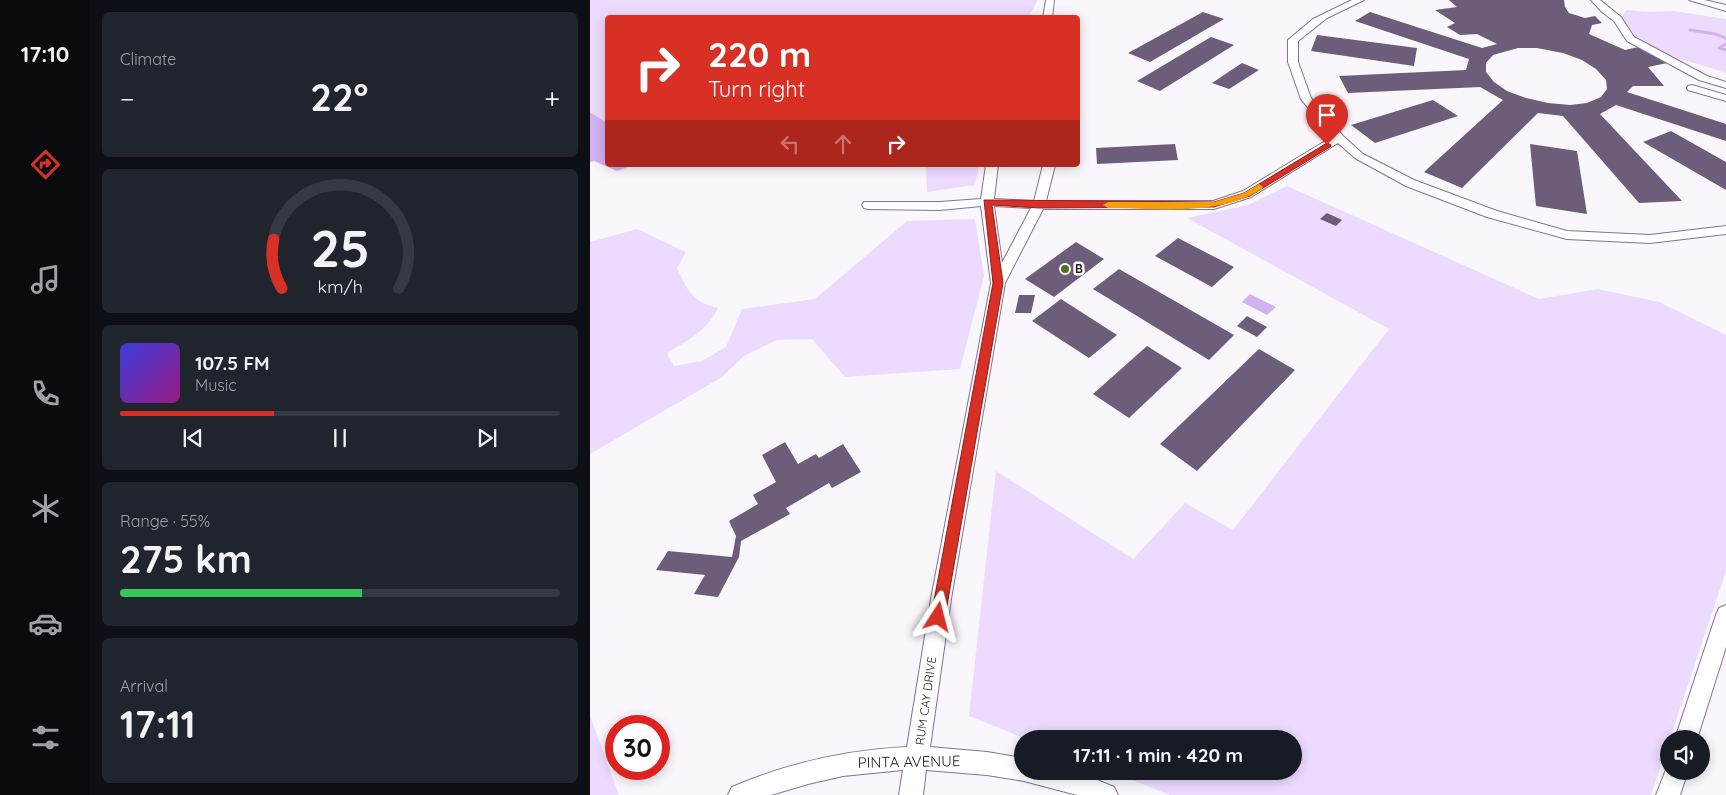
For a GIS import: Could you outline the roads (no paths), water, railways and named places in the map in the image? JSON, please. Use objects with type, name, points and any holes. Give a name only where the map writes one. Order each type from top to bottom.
[{"type":"street","points":[[1048,15],[1050,0]]},
{"type":"street","points":[[1360,0],[1326,14],[1308,25],[1293,40],[1293,62],[1306,99],[1339,138],[1359,156],[1410,183],[1492,214],[1567,235],[1650,239],[1726,230]]},
{"type":"street","points":[[1595,0],[1618,19],[1630,39],[1702,78],[1726,85]]},
{"type":"street","points":[[1694,0],[1726,8]]},
{"type":"street","points":[[1719,0],[1726,2]]},
{"type":"street","points":[[1692,88],[1726,98]]},
{"type":"street","points":[[868,205],[940,206],[987,202],[1039,205],[1214,205],[1247,194],[1339,138]]},
{"type":"street","name":"RUM CAY DRIVE","points":[[912,795],[940,599],[998,283],[987,202],[992,167]]},
{"type":"street","name":"RUM CAY DRIVE","points":[[998,283],[1039,205],[1048,179],[1049,167]]},
{"type":"street","points":[[1689,730],[1726,615]]},
{"type":"street","name":"PINTA AVENUE","points":[[740,795],[773,781],[822,768],[871,760],[917,759],[988,763],[1014,768]]},
{"type":"street","points":[[1066,780],[1106,795]]},
{"type":"street","points":[[1668,795],[1673,780]]},
{"type":"waterway","points":[[1690,30],[1715,34],[1726,38]]},
{"type":"waterway","points":[[1726,44],[1719,48],[1726,50]]},
{"type":"place","name":"B","points":[[1065,269]]}]
